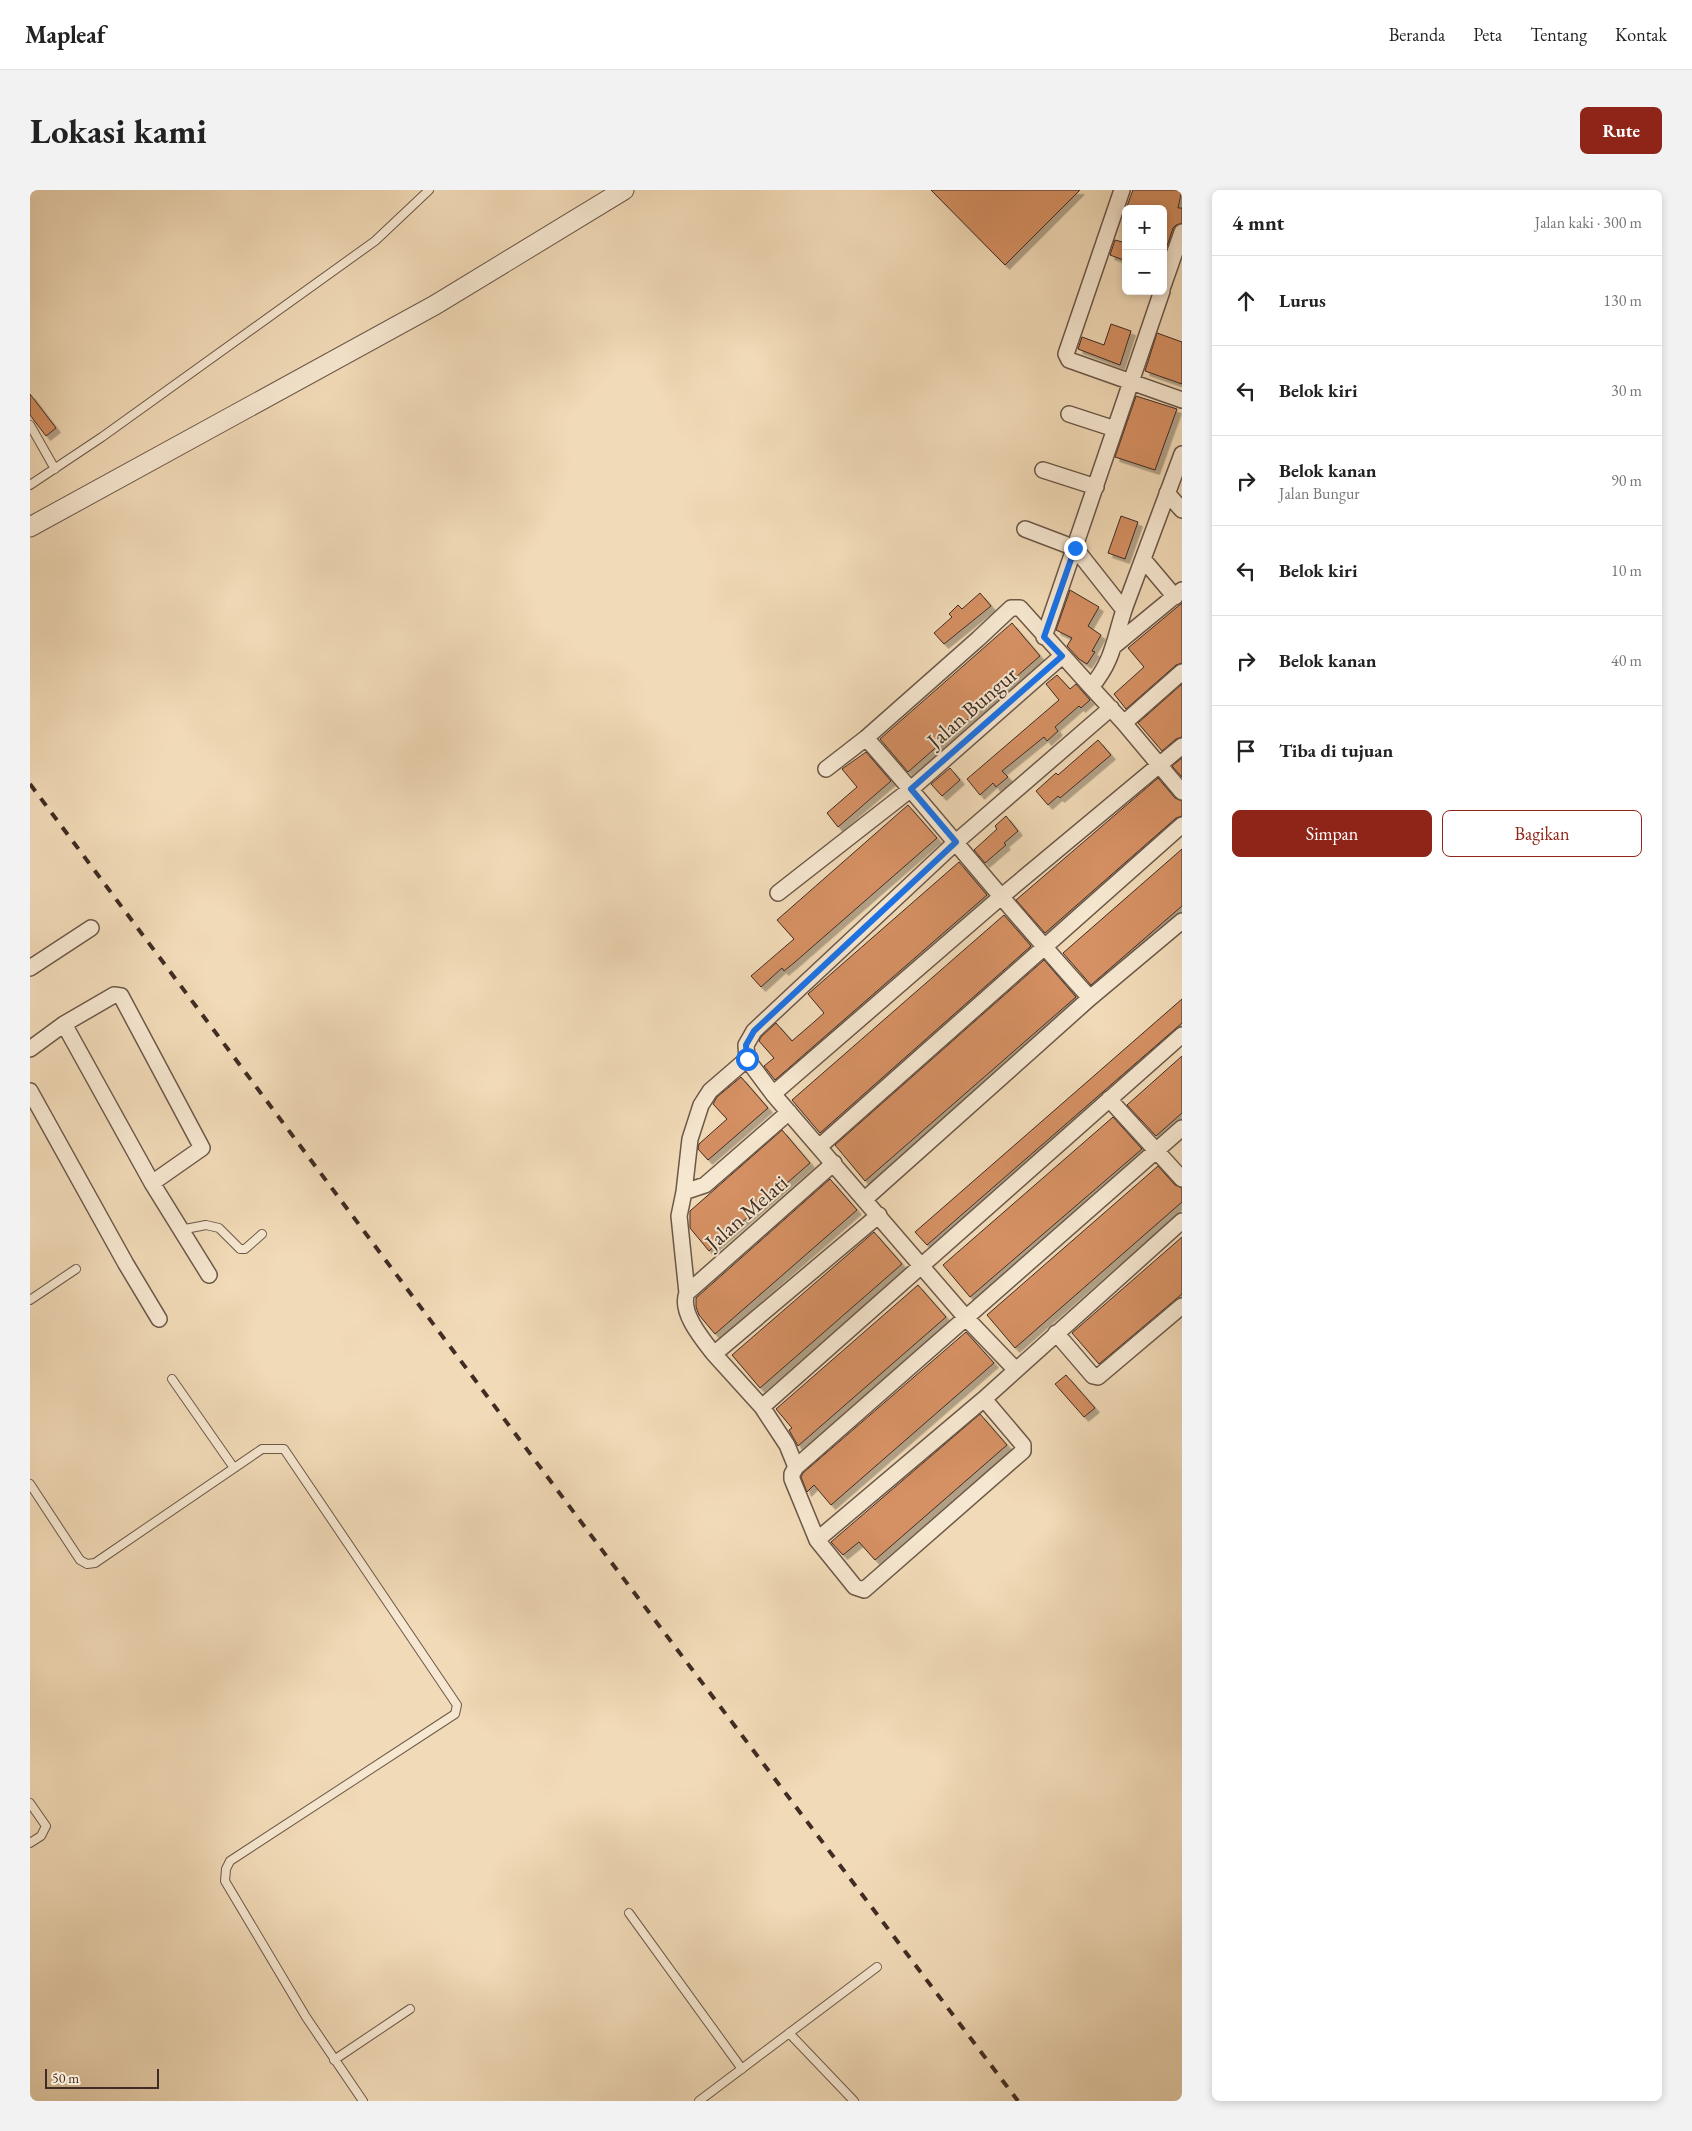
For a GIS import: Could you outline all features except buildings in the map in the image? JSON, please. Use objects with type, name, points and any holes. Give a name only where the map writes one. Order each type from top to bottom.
[{"type":"street","points":[[30,527],[435,305],[624,190]]},
{"type":"street","points":[[1122,190],[1066,354],[1069,360],[1182,400]]},
{"type":"street","points":[[1167,275],[1182,232]]},
{"type":"street","points":[[1044,637],[1161,295]]},
{"type":"street","points":[[1069,414],[1114,429]]},
{"type":"street","points":[[1091,687],[1103,673],[1114,646],[1124,610],[1182,454]]},
{"type":"street","points":[[1043,470],[1096,487]]},
{"type":"street","points":[[1167,493],[1182,510]]},
{"type":"street","points":[[1025,529],[1075,548],[1124,610]]},
{"type":"street","points":[[1114,646],[1179,593],[1143,559]]},
{"type":"street","points":[[826,769],[866,738],[1011,608],[1020,608],[1044,637],[1111,708],[1182,792]]},
{"type":"street","name":"Jalan Bungur","points":[[778,893],[911,789],[1062,656]]},
{"type":"street","points":[[1124,723],[1182,672]]},
{"type":"street","points":[[1015,1370],[967,1319],[773,1094],[747,1059],[746,1045],[754,1031],[956,842],[1111,708]]},
{"type":"street","points":[[866,738],[1045,949],[1090,998]]},
{"type":"street","points":[[773,1094],[1002,896],[1182,746]]},
{"type":"street","points":[[819,1147],[1045,949],[1182,825]]},
{"type":"street","points":[[865,1199],[1090,998],[1182,920]]},
{"type":"street","points":[[30,968],[91,928]]},
{"type":"street","points":[[30,1049],[64,1024],[114,995],[121,996],[202,1148],[152,1183]]},
{"type":"street","points":[[64,1024],[152,1183],[209,1275]]},
{"type":"street","points":[[762,1407],[1182,1035]]},
{"type":"street","points":[[747,1059],[710,1091],[701,1105],[690,1139],[684,1192],[679,1216],[687,1293],[685,1298],[686,1306],[696,1331],[762,1407],[787,1445],[796,1468]]},
{"type":"street","points":[[30,1091],[126,1264],[159,1319]]},
{"type":"street","points":[[1109,1099],[1182,1179]]},
{"type":"street","points":[[684,1192],[705,1185],[789,1112]]},
{"type":"street","points":[[984,1399],[1023,1445],[1023,1451],[864,1590],[855,1587],[817,1540],[792,1479],[792,1474],[796,1468],[1182,1128]]},
{"type":"street","name":"Jalan Melati","points":[[687,1293],[834,1163]]},
{"type":"street","points":[[714,1354],[878,1215]]},
{"type":"street","points":[[817,1540],[984,1399],[1182,1221]]},
{"type":"street","points":[[1056,1333],[1093,1376],[1098,1377],[1182,1306]]},
{"type":"lane","points":[[30,485],[102,437],[375,241],[429,190]]},
{"type":"lane","points":[[30,425],[33,436],[55,468]]},
{"type":"lane","points":[[180,1230],[206,1225],[219,1228],[240,1249],[245,1249],[262,1234]]},
{"type":"lane","points":[[30,1300],[76,1269]]},
{"type":"lane","points":[[172,1379],[234,1468]]},
{"type":"lane","points":[[30,1484],[80,1560],[87,1564],[95,1563],[262,1449],[284,1449],[457,1705],[455,1714],[230,1861],[226,1869],[225,1881],[334,2060],[363,2101]]},
{"type":"lane","points":[[30,1803],[46,1826],[41,1836],[30,1843]]},
{"type":"lane","points":[[629,1913],[742,2069]]},
{"type":"lane","points":[[699,2101],[877,1967]]},
{"type":"lane","points":[[334,2060],[410,2009]]},
{"type":"lane","points":[[789,2033],[854,2101]]},
{"type":"railway","points":[[30,784],[608,1558],[1018,2101]]},
{"type":"route","points":[[747,1059],[746,1045],[754,1031],[956,842],[911,789],[1062,656],[1044,637],[1075,548]]}]
